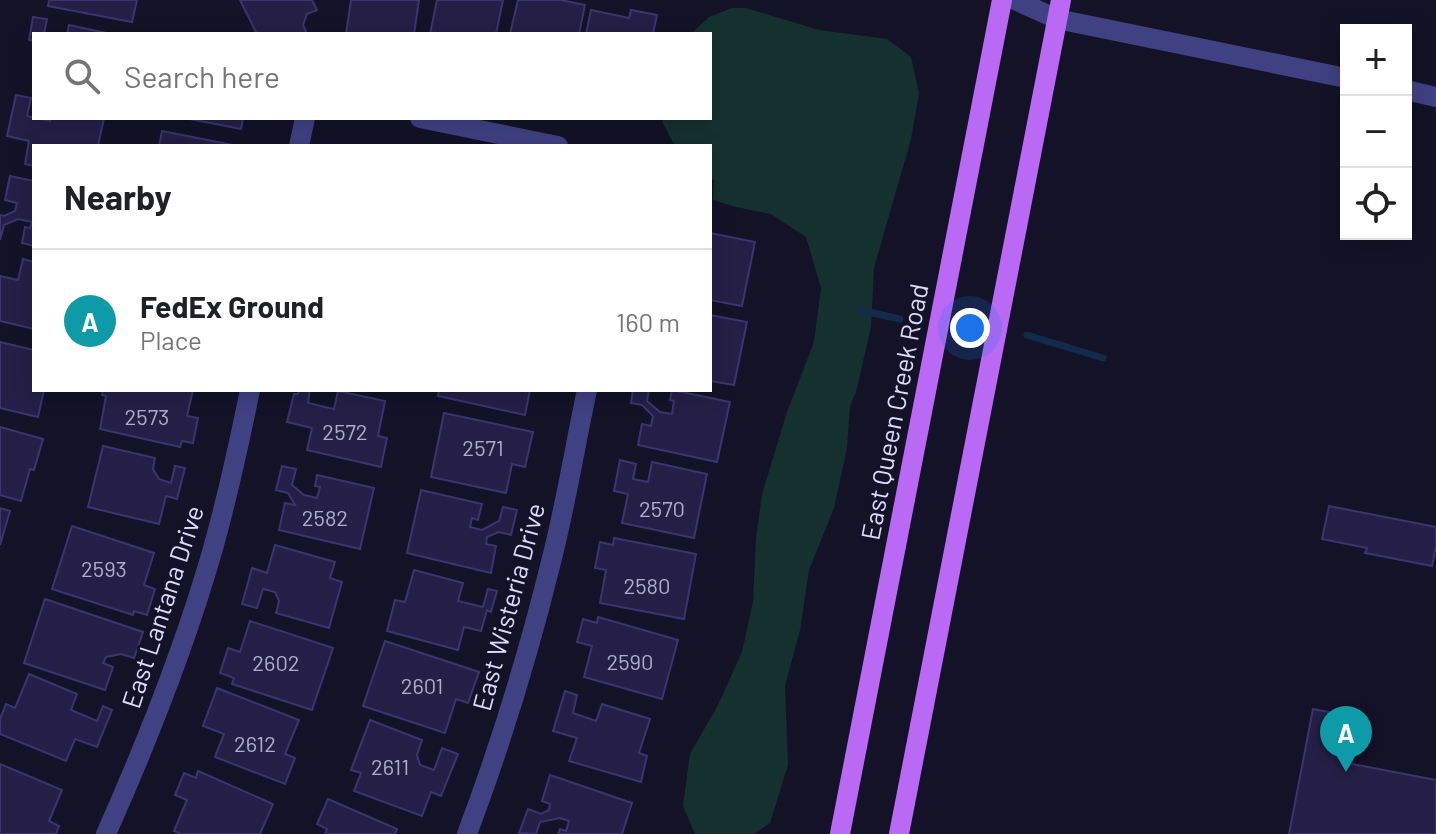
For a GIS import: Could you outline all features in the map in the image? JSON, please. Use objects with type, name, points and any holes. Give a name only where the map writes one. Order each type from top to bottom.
[{"type":"main road","name":"East Queen Creek Road","points":[[840,834],[1002,0]]},
{"type":"main road","points":[[899,834],[1059,9]]},
{"type":"street","points":[[1020,2],[1340,77]]},
{"type":"street","points":[[1412,91],[1436,97]]},
{"type":"street","points":[[299,144],[305,120]]},
{"type":"street","points":[[430,120],[548,144]]},
{"type":"street","name":"East Lantana Drive","points":[[106,834],[137,765],[177,661],[212,552],[250,392]]},
{"type":"street","name":"East Wisteria Drive","points":[[467,834],[515,694],[548,572],[587,392]]},
{"type":"green space","points":[[732,8],[746,8],[819,30],[887,39],[911,57],[919,93],[911,139],[874,268],[871,327],[850,406],[847,448],[834,508],[809,570],[800,630],[785,686],[788,765],[770,823],[754,834],[695,834],[683,806],[690,754],[718,705],[742,652],[753,602],[762,494],[787,412],[814,342],[821,288],[806,237],[771,214],[713,200],[712,144],[674,144],[662,122],[712,120],[712,32],[693,32],[709,17]]},
{"type":"building","points":[[49,0],[137,0],[132,22],[48,6]]},
{"type":"building","points":[[240,0],[312,0],[317,10],[307,14],[303,25],[306,32],[256,32]]},
{"type":"building","points":[[351,0],[419,0],[414,32],[346,32]]},
{"type":"building","points":[[437,0],[503,0],[496,32],[430,32]]},
{"type":"building","points":[[518,0],[561,0],[585,5],[579,32],[510,32]]},
{"type":"building","points":[[591,10],[629,18],[631,10],[657,15],[653,32],[586,32]]},
{"type":"building","points":[[33,17],[47,19],[44,32],[32,32],[32,41],[29,40]]},
{"type":"building","points":[[69,25],[102,32],[67,32]]},
{"type":"building","points":[[16,95],[31,98],[27,116],[32,120],[104,120],[98,144],[32,144],[32,166],[25,164],[29,141],[7,136]]},
{"type":"building","points":[[195,120],[243,120],[241,129]]},
{"type":"building","points":[[162,131],[228,144],[159,144]]},
{"type":"building","points":[[10,176],[32,181],[32,222],[18,219],[4,225],[0,240],[0,215],[15,211],[17,203],[5,200]]},
{"type":"building","points":[[32,222],[32,246],[22,243],[25,227],[30,228]]},
{"type":"building","points":[[712,233],[755,242],[742,306],[712,300]]},
{"type":"building","points":[[23,259],[32,261],[32,329],[0,321],[0,276],[18,280]]},
{"type":"building","points":[[712,315],[747,322],[734,385],[712,381]]},
{"type":"building","points":[[0,342],[32,350],[32,392],[44,392],[38,417],[0,408]]},
{"type":"building","points":[[103,392],[193,392],[187,416],[198,418],[193,443],[182,441],[180,447],[100,429],[106,396],[102,395]]},
{"type":"building","points":[[310,392],[308,403],[334,409],[338,392],[385,401],[378,436],[387,438],[381,467],[307,450],[312,428],[287,422],[294,394]]},
{"type":"building","points":[[439,392],[530,392],[525,415],[438,396]]},
{"type":"building","points":[[633,392],[649,392],[647,401],[660,412],[672,414],[672,392],[730,402],[717,462],[638,445],[642,424],[651,426],[653,416],[642,405],[631,403]]},
{"type":"building","points":[[444,413],[533,432],[525,467],[512,464],[506,493],[431,477]]},
{"type":"building","points":[[0,427],[43,439],[21,501],[0,495]]},
{"type":"building","points":[[103,446],[155,458],[153,469],[159,479],[171,483],[175,466],[185,468],[177,499],[166,496],[159,524],[88,507]]},
{"type":"building","points":[[620,460],[636,464],[633,479],[648,482],[652,462],[707,474],[694,538],[622,523],[628,494],[614,491]]},
{"type":"building","points":[[282,466],[296,469],[292,485],[304,495],[317,498],[320,487],[315,486],[317,475],[374,488],[360,549],[279,530],[285,503],[295,505],[288,493],[276,490]]},
{"type":"building","points":[[421,490],[482,504],[478,520],[472,518],[470,527],[482,530],[499,521],[503,507],[517,510],[511,535],[499,532],[487,537],[486,544],[496,546],[491,573],[407,553]]},
{"type":"building","points":[[1329,506],[1436,527],[1432,566],[1365,553],[1367,548],[1322,539]]},
{"type":"building","points":[[0,508],[10,511],[0,545]]},
{"type":"building","points":[[72,526],[154,553],[144,585],[155,589],[147,615],[134,611],[133,615],[52,589]]},
{"type":"building","points":[[614,538],[696,554],[684,619],[600,603],[606,570],[595,568],[600,542],[613,545]]},
{"type":"building","points":[[275,545],[335,562],[330,578],[342,582],[329,628],[276,613],[279,601],[275,592],[263,589],[257,608],[242,604],[252,568],[267,573]]},
{"type":"building","points":[[414,570],[463,583],[458,601],[483,607],[488,589],[497,591],[481,631],[464,627],[458,650],[387,631],[395,600],[405,602]]},
{"type":"building","points":[[45,599],[143,632],[134,658],[121,654],[106,657],[103,663],[113,667],[105,690],[24,663]]},
{"type":"building","points":[[598,617],[678,640],[662,699],[584,677],[592,646],[577,642],[583,619],[597,623]]},
{"type":"building","points":[[250,621],[333,648],[312,710],[232,684],[234,678],[220,673],[228,648],[240,652]]},
{"type":"building","points":[[385,641],[479,672],[468,703],[456,699],[445,733],[363,706]]},
{"type":"building","points":[[29,674],[77,694],[71,710],[97,721],[103,706],[112,710],[97,747],[75,739],[66,761],[0,734],[0,719],[6,704],[15,708]]},
{"type":"building","points":[[217,688],[299,720],[285,754],[295,758],[285,784],[215,757],[224,734],[203,726]]},
{"type":"building","points":[[565,691],[577,695],[573,713],[596,721],[602,704],[650,719],[639,753],[647,756],[641,782],[569,761],[577,738],[553,731]]},
{"type":"building","points":[[1313,709],[1356,717],[1347,763],[1436,780],[1436,834],[1289,834]]},
{"type":"building","points":[[370,720],[422,740],[417,755],[420,765],[434,770],[442,748],[458,754],[441,796],[431,792],[422,816],[354,791],[361,773],[351,770]]},
{"type":"building","points":[[0,764],[62,790],[49,821],[59,826],[56,834],[0,834]]},
{"type":"building","points":[[198,771],[273,804],[260,834],[181,834],[174,831],[187,800],[175,795],[184,773],[196,778]]},
{"type":"building","points":[[550,775],[632,803],[622,834],[558,834],[560,829],[566,831],[569,821],[560,818],[540,822],[536,834],[519,833],[528,809],[541,814],[549,810],[550,804],[542,801]]},
{"type":"building","points":[[328,799],[397,829],[395,834],[325,834],[327,829],[317,824]]},
{"type":"waterway","points":[[859,310],[900,319]]},
{"type":"waterway","points":[[1027,335],[1103,358]]},
{"type":"place","name":"FedEx Ground","points":[[1346,772]]}]
